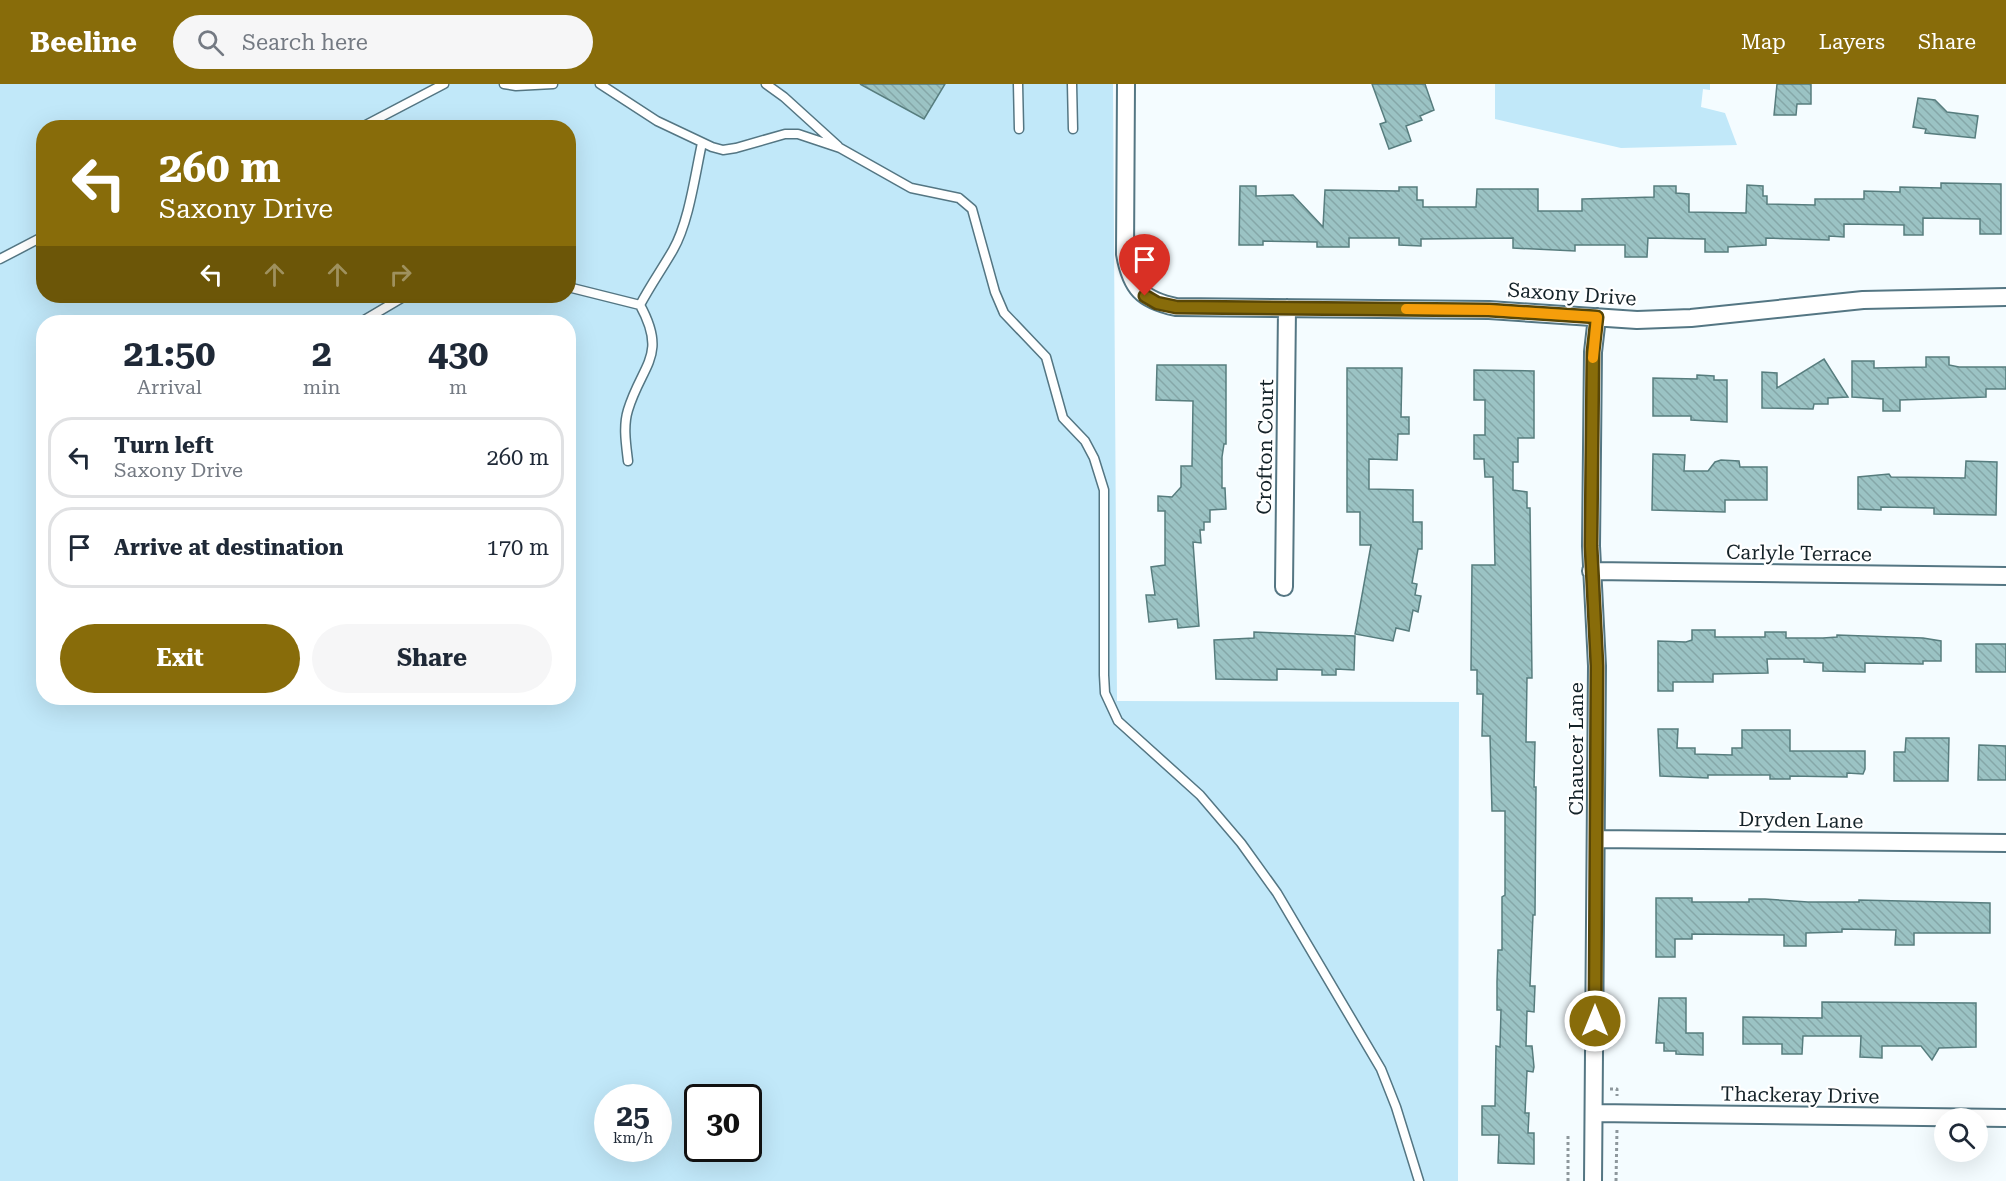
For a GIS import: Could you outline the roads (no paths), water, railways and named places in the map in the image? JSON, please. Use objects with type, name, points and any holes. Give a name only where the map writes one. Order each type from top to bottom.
[{"type":"street","name":"Saxony Drive","points":[[1126,84],[1125,254],[1129,276],[1139,289],[1157,303],[1176,307],[1489,310],[1637,320],[1691,318],[1863,300],[2006,297]]},
{"type":"street","name":"Crofton Court","points":[[1284,587],[1287,308]]},
{"type":"street","name":"Chaucer Lane","points":[[1593,1181],[1597,666],[1591,571],[1593,352],[1597,317]]},
{"type":"street","name":"Carlyle Terrace","points":[[1591,571],[2006,576]]},
{"type":"street","name":"Dryden Lane","points":[[1596,839],[2006,843]]},
{"type":"street","name":"Thackeray Drive","points":[[1594,1113],[2006,1118]]},
{"type":"lane","points":[[375,120],[444,84]]},
{"type":"lane","points":[[504,84],[553,84]]},
{"type":"lane","points":[[600,84],[657,121],[702,143],[723,150],[785,134],[798,134],[840,148]]},
{"type":"lane","points":[[766,84],[784,97],[840,148],[896,182],[911,188],[959,198],[972,209],[995,292],[1004,312],[1046,357],[1063,418],[1085,441],[1094,458],[1104,490],[1102,643],[1105,693],[1110,705],[1118,721],[1200,795],[1241,843],[1277,893],[1381,1069],[1396,1107],[1419,1181]]},
{"type":"lane","points":[[1018,84],[1019,129]]},
{"type":"lane","points":[[1072,84],[1073,129]]},
{"type":"lane","points":[[628,461],[625,429],[628,409],[650,361],[654,340],[640,305],[658,271],[674,248],[694,184],[702,143]]},
{"type":"lane","points":[[0,259],[36,240]]},
{"type":"lane","points":[[576,289],[640,305]]},
{"type":"lane","points":[[373,315],[393,303]]}]
